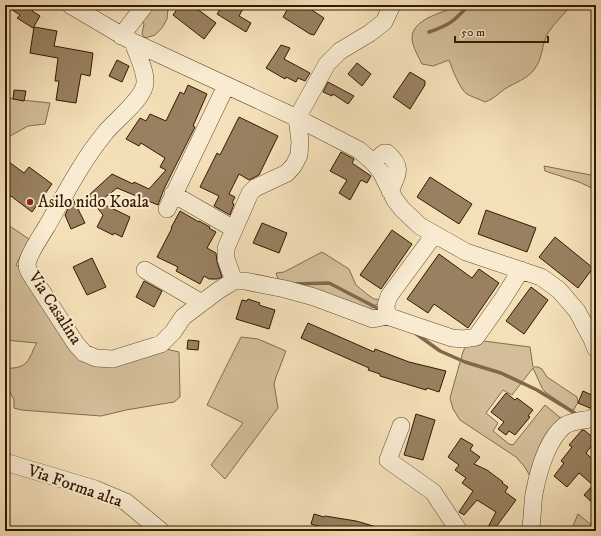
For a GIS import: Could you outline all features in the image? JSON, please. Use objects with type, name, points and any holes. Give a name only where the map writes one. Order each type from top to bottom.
[{"type":"street","points":[[70,5],[127,39],[297,118],[350,145],[366,155],[380,172],[402,209],[420,226],[466,252],[541,277],[559,290],[577,312],[596,349]]},
{"type":"street","points":[[127,39],[145,5]]},
{"type":"street","points":[[392,5],[384,22],[370,33],[340,51],[327,64],[297,118],[300,141],[299,155],[294,165],[287,173],[255,188],[250,193],[226,248],[226,259],[234,281],[245,281],[286,289],[314,297],[373,319],[386,316],[452,338],[463,339],[476,337],[521,270]]},
{"type":"street","name":"Via Casalina","points":[[127,39],[144,73],[145,84],[138,99],[107,131],[93,149],[38,240],[27,265],[29,272],[76,344],[84,353],[96,358],[113,359],[161,344],[183,317],[234,281]]},
{"type":"street","points":[[226,86],[170,202],[234,229]]},
{"type":"street","points":[[386,316],[388,296],[434,235]]},
{"type":"street","points":[[145,270],[202,303]]},
{"type":"street","points":[[530,531],[537,484],[546,452],[553,439],[564,426],[575,421],[594,420]]},
{"type":"street","points":[[400,426],[388,460],[433,492],[459,531]]},
{"type":"street","name":"Via Forma alta","points":[[5,462],[95,489],[126,502],[161,531]]},
{"type":"shaded area","points":[[127,5],[171,5],[168,9],[167,19],[162,28],[155,35],[145,38],[142,34],[144,24],[135,10]]},
{"type":"shaded area","points":[[456,5],[571,5],[548,33],[539,61],[531,73],[485,102],[464,92],[456,78],[449,60],[433,66],[422,64],[413,44],[412,36],[418,25],[431,16],[453,8]]},
{"type":"shaded area","points":[[5,95],[13,99],[50,103],[45,124],[28,126],[5,139]]},
{"type":"shaded area","points":[[544,166],[596,176],[596,190],[579,182],[545,171]]},
{"type":"shaded area","points":[[5,223],[29,239],[16,265],[21,268],[82,359],[166,349],[179,352],[180,397],[174,402],[101,416],[21,410],[14,408],[14,400],[10,392],[5,392],[5,368],[16,368],[26,363],[37,343],[5,340],[5,272],[9,266],[5,254]]},
{"type":"shaded area","points":[[322,252],[349,269],[356,285],[368,295],[374,299],[383,300],[370,309],[279,281],[276,273],[284,272]]},
{"type":"shaded area","points":[[241,337],[258,339],[286,351],[274,384],[278,408],[225,479],[211,465],[243,423],[207,405]]},
{"type":"shaded area","points":[[476,340],[530,347],[533,367],[542,369],[547,377],[577,397],[578,402],[573,411],[545,392],[533,368],[512,395],[503,390],[486,413],[498,423],[493,431],[509,444],[513,445],[545,405],[563,420],[532,479],[516,457],[460,420],[453,409],[450,398],[462,355],[466,344]]},
{"type":"shaded area","points":[[578,514],[596,529],[596,531],[571,531]]},
{"type":"building","points":[[5,5],[28,5],[34,9],[32,11],[40,16],[33,28],[17,18],[20,15]]},
{"type":"building","points":[[180,5],[192,5],[216,23],[204,39],[173,15]]},
{"type":"building","points":[[223,5],[245,5],[239,16],[251,23],[246,32],[217,14]]},
{"type":"building","points":[[290,5],[300,10],[302,5],[304,5],[324,18],[314,35],[283,17]]},
{"type":"building","points":[[34,27],[57,31],[54,46],[93,53],[90,76],[81,74],[76,103],[56,100],[59,81],[55,81],[58,58],[30,53]]},
{"type":"building","points":[[281,45],[290,48],[284,59],[310,73],[305,81],[298,78],[296,82],[286,77],[285,79],[266,68]]},
{"type":"building","points":[[117,60],[129,66],[122,82],[109,76]]},
{"type":"building","points":[[357,63],[371,74],[362,86],[348,74]]},
{"type":"building","points":[[410,72],[425,81],[425,85],[410,109],[393,97]]},
{"type":"building","points":[[328,82],[354,96],[348,104],[333,94],[332,96],[323,92]]},
{"type":"building","points":[[188,85],[207,94],[193,126],[195,127],[164,189],[158,205],[117,188],[99,202],[130,217],[122,237],[114,233],[113,235],[97,227],[103,215],[88,196],[112,174],[133,184],[134,182],[149,189],[166,170],[160,167],[165,158],[141,143],[139,146],[126,139],[140,118],[146,121],[150,114],[166,121],[180,92],[184,94]]},
{"type":"building","points":[[14,90],[26,91],[24,101],[13,99]]},
{"type":"building","points":[[239,117],[278,136],[259,175],[249,180],[239,174],[229,194],[235,197],[232,203],[234,204],[230,215],[214,206],[219,196],[200,187],[217,153],[220,155]]},
{"type":"building","points":[[341,152],[354,159],[352,163],[371,176],[367,183],[361,180],[350,200],[339,193],[347,180],[330,171]]},
{"type":"building","name":"Asilo nido Koala","points":[[5,159],[24,173],[29,167],[52,184],[32,212],[11,196],[5,202]]},
{"type":"building","points":[[430,177],[472,204],[459,224],[417,197]]},
{"type":"building","points":[[73,199],[85,223],[71,229],[65,215]]},
{"type":"building","points":[[486,210],[536,228],[527,252],[478,234]]},
{"type":"building","points":[[180,211],[210,227],[209,228],[216,232],[207,248],[216,253],[217,262],[222,277],[217,279],[209,279],[204,276],[200,284],[176,271],[178,267],[157,257]]},
{"type":"building","points":[[262,223],[287,233],[279,253],[253,243]]},
{"type":"building","points":[[392,230],[412,244],[381,289],[360,275]]},
{"type":"building","points":[[555,237],[593,268],[578,288],[539,257]]},
{"type":"building","points":[[439,254],[472,278],[479,269],[499,283],[468,328],[434,304],[428,313],[407,299]]},
{"type":"building","points":[[92,258],[106,287],[87,295],[73,267]]},
{"type":"building","points":[[144,281],[162,291],[154,307],[136,297]]},
{"type":"building","points":[[531,287],[548,300],[524,334],[506,321]]},
{"type":"building","points":[[248,299],[260,303],[259,305],[275,310],[269,329],[236,319],[242,300],[247,301]]},
{"type":"building","points":[[308,323],[374,352],[375,349],[409,362],[446,371],[439,392],[427,388],[426,390],[380,376],[380,374],[368,370],[369,368],[301,338]]},
{"type":"building","points":[[188,340],[199,341],[198,350],[187,349]]},
{"type":"building","points":[[583,391],[596,397],[594,406],[590,408],[578,403]]},
{"type":"building","points":[[506,393],[515,400],[517,398],[533,410],[528,416],[530,417],[515,435],[509,431],[506,435],[498,429],[504,422],[491,412]]},
{"type":"building","points":[[416,414],[435,420],[423,460],[404,455]]},
{"type":"building","points":[[582,430],[596,440],[586,453],[596,463],[596,506],[584,495],[593,485],[579,473],[567,487],[554,476],[564,463],[561,461],[572,447],[569,445]]},
{"type":"building","points":[[461,438],[473,445],[470,450],[480,457],[474,464],[487,470],[503,482],[502,483],[508,487],[505,492],[516,500],[493,531],[486,531],[496,512],[477,500],[464,515],[459,512],[473,491],[462,483],[466,478],[455,470],[459,465],[448,457]]},
{"type":"building","points":[[314,514],[324,517],[356,521],[380,528],[379,531],[345,531],[322,527],[311,524]]},
{"type":"waterway","points":[[429,32],[451,22],[469,5]]},
{"type":"waterway","points":[[292,284],[329,283],[381,310]]},
{"type":"waterway","points":[[415,333],[440,351],[465,362],[501,373],[537,390],[578,415]]},
{"type":"place","name":"Asilo nido Koala","points":[[30,202]]}]
